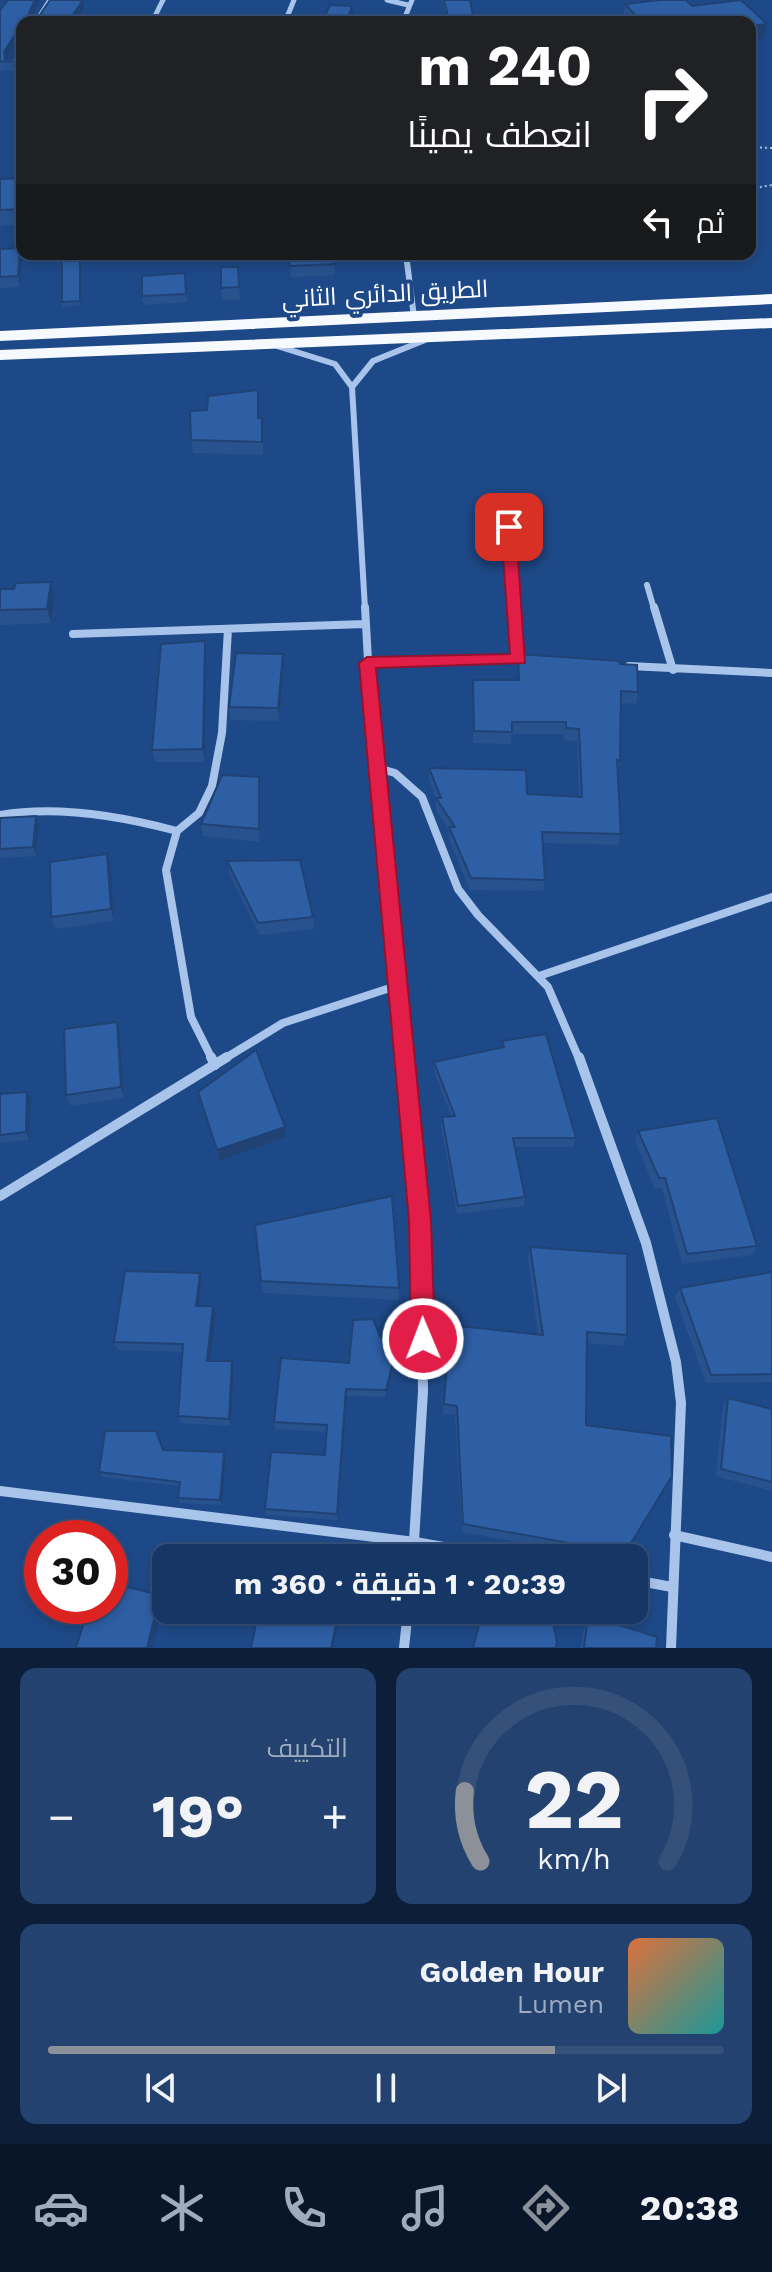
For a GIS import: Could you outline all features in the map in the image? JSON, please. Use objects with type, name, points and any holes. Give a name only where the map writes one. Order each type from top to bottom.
[{"type":"highway","name":"الطريق الدائري الثاني","points":[[0,336],[772,299]]},
{"type":"highway","points":[[425,340],[692,321],[710,318],[711,311],[642,305]]},
{"type":"highway","name":"الطريق الدائري الثاني","points":[[0,355],[425,340],[772,323]]},
{"type":"street","points":[[387,0],[410,3]]},
{"type":"street","points":[[407,260],[414,317]]},
{"type":"street","points":[[352,387],[373,361],[425,340]]},
{"type":"street","points":[[276,346],[335,364],[352,387],[374,767],[420,1221],[423,1391],[415,1542]]},
{"type":"street","points":[[509,527],[519,659]]},
{"type":"street","points":[[647,585],[673,670]]},
{"type":"street","points":[[73,634],[365,624]]},
{"type":"street","points":[[215,1065],[191,1017],[166,870],[177,831],[199,813],[212,786],[222,733],[228,629]]},
{"type":"street","points":[[367,663],[534,660]]},
{"type":"street","points":[[618,667],[772,673]]},
{"type":"street","points":[[374,767],[398,773],[418,787],[458,888],[539,976],[556,1002],[622,1171],[666,1311],[681,1403],[671,1648]]},
{"type":"street","points":[[0,815],[24,810],[109,816],[177,831]]},
{"type":"street","points":[[539,976],[772,897]]},
{"type":"street","points":[[0,1196],[283,1023],[396,986]]},
{"type":"street","points":[[0,1491],[426,1544]]},
{"type":"street","points":[[674,1535],[772,1557]]},
{"type":"street","points":[[648,1583],[672,1587]]},
{"type":"street","points":[[404,1648],[407,1624]]},
{"type":"building","points":[[8,0],[35,0],[29,13],[31,16],[16,16],[16,33],[4,52],[5,59],[12,59],[16,53],[16,62],[0,61],[0,10]]},
{"type":"building","points":[[50,0],[83,0],[72,16],[39,16]]},
{"type":"building","points":[[444,0],[470,0],[473,16],[448,16]]},
{"type":"building","points":[[686,0],[692,6],[741,0],[767,24],[756,25],[756,16],[636,16],[625,4]]},
{"type":"building","points":[[330,5],[352,6],[348,16],[325,16]]},
{"type":"building","points":[[16,178],[16,209],[0,210],[0,179]]},
{"type":"building","points":[[16,248],[18,276],[0,277],[0,249]]},
{"type":"building","points":[[62,260],[80,260],[80,301],[62,302]]},
{"type":"building","points":[[290,260],[334,260],[334,264],[290,266]]},
{"type":"building","points":[[221,267],[238,267],[239,287],[221,288]]},
{"type":"building","points":[[185,273],[186,294],[142,296],[142,276]]},
{"type":"building","points":[[258,390],[262,442],[191,440],[190,411],[207,410],[208,396]]},
{"type":"building","points":[[51,582],[47,609],[0,610],[0,589],[14,589],[16,583]]},
{"type":"building","points":[[205,641],[203,749],[152,750],[161,644]]},
{"type":"building","points":[[236,653],[283,654],[278,708],[229,707]]},
{"type":"building","points":[[518,654],[620,661],[620,664],[637,665],[638,692],[621,691],[620,761],[617,760],[621,834],[542,832],[545,880],[471,878],[449,827],[455,827],[436,798],[441,798],[429,768],[526,770],[527,794],[582,797],[579,729],[566,728],[566,722],[512,722],[512,732],[474,731],[473,680],[519,680]]},
{"type":"building","points":[[222,775],[259,777],[259,829],[201,824]]},
{"type":"building","points":[[36,816],[33,847],[0,849],[0,818]]},
{"type":"building","points":[[107,854],[111,909],[51,917],[50,862]]},
{"type":"building","points":[[300,860],[313,917],[258,923],[227,861]]},
{"type":"building","points":[[117,1022],[121,1087],[66,1095],[64,1029]]},
{"type":"building","points":[[546,1034],[576,1138],[513,1138],[525,1197],[458,1206],[442,1117],[455,1116],[434,1062],[504,1047],[502,1041]]},
{"type":"building","points":[[256,1050],[285,1127],[217,1150],[198,1092]]},
{"type":"building","points":[[27,1092],[26,1132],[0,1135],[0,1094]]},
{"type":"building","points":[[717,1118],[757,1246],[687,1254],[665,1178],[659,1178],[638,1131]]},
{"type":"building","points":[[392,1196],[399,1288],[261,1281],[255,1225]]},
{"type":"building","points":[[530,1247],[627,1254],[627,1335],[587,1332],[586,1425],[671,1436],[672,1476],[630,1544],[575,1544],[463,1524],[457,1406],[444,1404],[450,1325],[543,1335]]},
{"type":"building","points":[[125,1271],[200,1273],[196,1306],[213,1306],[207,1361],[232,1361],[229,1419],[178,1416],[183,1344],[114,1342]]},
{"type":"building","points":[[772,1272],[772,1374],[711,1375],[680,1288]]},
{"type":"building","points":[[373,1319],[381,1338],[398,1343],[386,1390],[346,1389],[337,1514],[265,1509],[271,1452],[325,1455],[327,1425],[274,1422],[281,1358],[349,1363],[353,1320]]},
{"type":"building","points":[[728,1398],[772,1409],[772,1482],[721,1469]]},
{"type":"building","points":[[105,1431],[156,1431],[163,1450],[224,1452],[220,1500],[178,1498],[180,1482],[99,1472]]},
{"type":"building","points":[[128,1587],[152,1593],[153,1624],[147,1648],[76,1648],[83,1624],[128,1624]]},
{"type":"building","points":[[256,1624],[336,1624],[331,1648],[251,1648]]},
{"type":"building","points":[[479,1624],[554,1624],[557,1643],[555,1648],[473,1648]]},
{"type":"building","points":[[587,1624],[616,1624],[657,1637],[656,1648],[584,1648]]},
{"type":"route","points":[[423,1339],[420,1221],[374,767],[367,663],[519,659],[509,527]]}]
